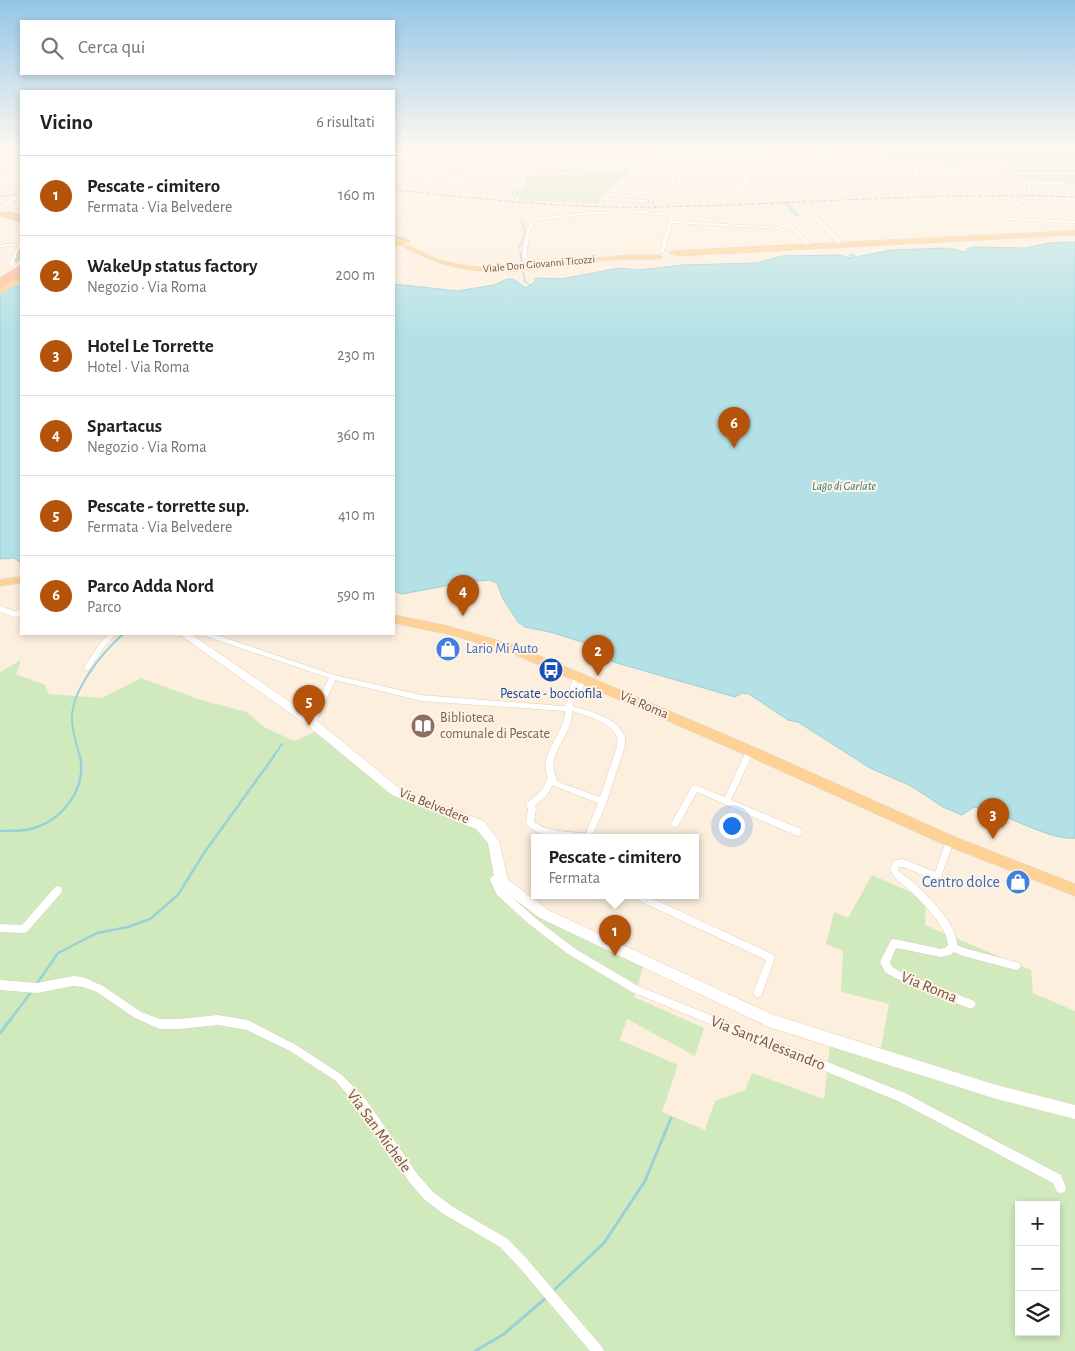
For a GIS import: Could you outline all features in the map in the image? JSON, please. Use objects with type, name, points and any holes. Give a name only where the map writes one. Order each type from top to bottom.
[{"type":"highway","points":[[3,212],[20,218]]},
{"type":"highway","points":[[3,212],[20,218]]},
{"type":"highway","points":[[0,284],[20,271]]},
{"type":"main road","name":"Viale Don Giovanni Ticozzi","points":[[400,242],[430,259],[475,269],[494,270],[667,253],[842,246],[1075,233]]},
{"type":"main road","points":[[0,292],[8,286],[20,271]]},
{"type":"main road","points":[[0,583],[20,580]]},
{"type":"main road","points":[[0,610],[14,614],[20,613]]},
{"type":"main road","name":"Via Roma","points":[[395,619],[481,638],[513,649],[750,751],[950,841],[1075,890]]},
{"type":"main road","name":"Via Belvedere","points":[[185,635],[312,723],[396,792],[480,825],[493,842],[500,876]]},
{"type":"main road","points":[[500,876],[504,884],[544,914],[769,1020],[992,1091],[1075,1112]]},
{"type":"street","points":[[999,212],[1008,219],[1075,222]]},
{"type":"street","points":[[562,263],[558,260],[536,261],[525,258],[524,251],[531,222],[534,219],[629,213],[670,216],[667,253]]},
{"type":"street","points":[[671,222],[780,228],[799,216]]},
{"type":"street","points":[[816,218],[842,246]]},
{"type":"street","points":[[789,224],[811,247]]},
{"type":"street","points":[[0,246],[20,248],[11,264],[20,271]]},
{"type":"street","points":[[88,668],[102,645],[112,635]]},
{"type":"street","points":[[210,635],[333,677],[421,698],[561,710],[568,705]]},
{"type":"street","points":[[312,723],[333,677]]},
{"type":"street","points":[[580,679],[568,705],[568,719],[552,753],[548,771],[555,784],[603,801]]},
{"type":"street","points":[[568,705],[608,722],[620,734],[621,746],[603,801],[589,834]]},
{"type":"street","points":[[727,801],[750,751]]},
{"type":"street","points":[[551,779],[545,792],[530,805],[532,808],[530,823],[533,827],[566,834]]},
{"type":"street","points":[[675,824],[695,788],[798,832]]},
{"type":"street","points":[[950,841],[937,877],[903,863],[897,863],[894,869],[896,875],[912,886],[949,929],[953,936],[953,947]]},
{"type":"street","name":"Via Sant'Alessandro","points":[[500,876],[494,880],[500,892],[532,921],[571,951],[635,989],[901,1097],[1057,1178],[1061,1188]]},
{"type":"street","points":[[0,928],[24,929],[58,890]]},
{"type":"street","points":[[645,899],[770,958],[758,993]]},
{"type":"street","name":"Via Roma","points":[[971,1004],[908,980],[890,971],[886,965],[887,955],[894,942],[941,952],[947,952],[953,947],[963,952],[1016,966]]},
{"type":"street","name":"Via San Michele","points":[[0,985],[37,988],[73,981],[83,982],[100,989],[138,1015],[160,1024],[218,1020],[248,1025],[293,1048],[340,1078],[363,1105],[414,1179],[429,1196],[449,1211],[504,1243],[523,1262],[598,1351]]},
{"type":"green space","points":[[21,660],[16,674],[45,685],[49,694],[102,698],[141,678],[201,700],[247,712],[264,727],[294,741],[314,732],[336,746],[363,769],[404,791],[489,831],[503,872],[510,884],[520,894],[553,916],[645,962],[634,997],[704,1028],[695,1056],[627,1019],[620,1040],[678,1065],[662,1112],[705,1130],[715,1101],[745,1090],[752,1073],[824,1099],[830,1043],[879,1059],[889,1004],[841,992],[843,951],[826,944],[834,912],[848,918],[872,875],[926,899],[925,925],[1031,970],[1033,993],[1075,1011],[1075,1351],[0,1351],[0,672]]},
{"type":"water","name":"Lago di Garlate","points":[[1075,242],[1075,838],[1052,835],[999,814],[974,807],[962,815],[943,807],[911,786],[870,768],[798,722],[788,720],[749,694],[742,693],[735,697],[617,663],[609,660],[603,649],[554,633],[525,627],[518,622],[503,599],[497,583],[489,580],[466,582],[402,594],[395,591],[395,284],[457,291],[494,285],[507,279],[513,279],[526,288],[535,282],[535,278],[561,279],[619,268],[639,270],[683,265],[757,263],[781,256],[840,255],[850,258],[891,250],[949,248],[965,252],[968,251],[966,249],[973,247],[1026,248],[1048,243]]},
{"type":"water","points":[[20,284],[20,562],[14,558],[0,559],[0,293]]},
{"type":"waterway","points":[[795,212],[798,216]]},
{"type":"waterway","points":[[519,248],[525,233],[522,221]]},
{"type":"waterway","points":[[520,251],[522,265]]},
{"type":"waterway","points":[[851,255],[856,257]]},
{"type":"waterway","points":[[523,272],[525,282],[531,285]]},
{"type":"waterway","points":[[80,757],[72,724],[73,708],[77,696],[82,684],[98,661],[122,635]]},
{"type":"waterway","points":[[273,757],[282,744]]},
{"type":"waterway","points":[[0,831],[31,829],[43,825],[62,811],[70,802],[80,780],[80,756]]},
{"type":"waterway","points":[[36,985],[58,953],[97,933],[128,927],[150,919],[178,895],[204,853],[274,756]]},
{"type":"waterway","points":[[10,1020],[32,991]]},
{"type":"waterway","points":[[0,1033],[11,1019]]},
{"type":"waterway","points":[[552,1292],[604,1243],[645,1181],[671,1118]]},
{"type":"waterway","points":[[475,1351],[504,1334],[547,1297]]},
{"type":"tunnel","points":[[18,255],[17,259],[20,262]]},
{"type":"place","name":"Parco Adda Nord","points":[[734,448]]},
{"type":"place","name":"Spartacus","points":[[463,616]]},
{"type":"place","name":"Lario Mi Auto","points":[[448,649]]},
{"type":"place","name":"Pescate - bocciofila","points":[[551,670]]},
{"type":"place","name":"WakeUp status factory","points":[[598,676]]},
{"type":"place","name":"Pescate - torrette sup.","points":[[309,726]]},
{"type":"place","name":"Biblioteca comunale di Pescate","points":[[423,726]]},
{"type":"place","name":"Hotel Le Torrette","points":[[993,839]]},
{"type":"place","name":"Centro dolce","points":[[1018,882]]},
{"type":"place","name":"Pescate - cimitero","points":[[615,956]]}]
